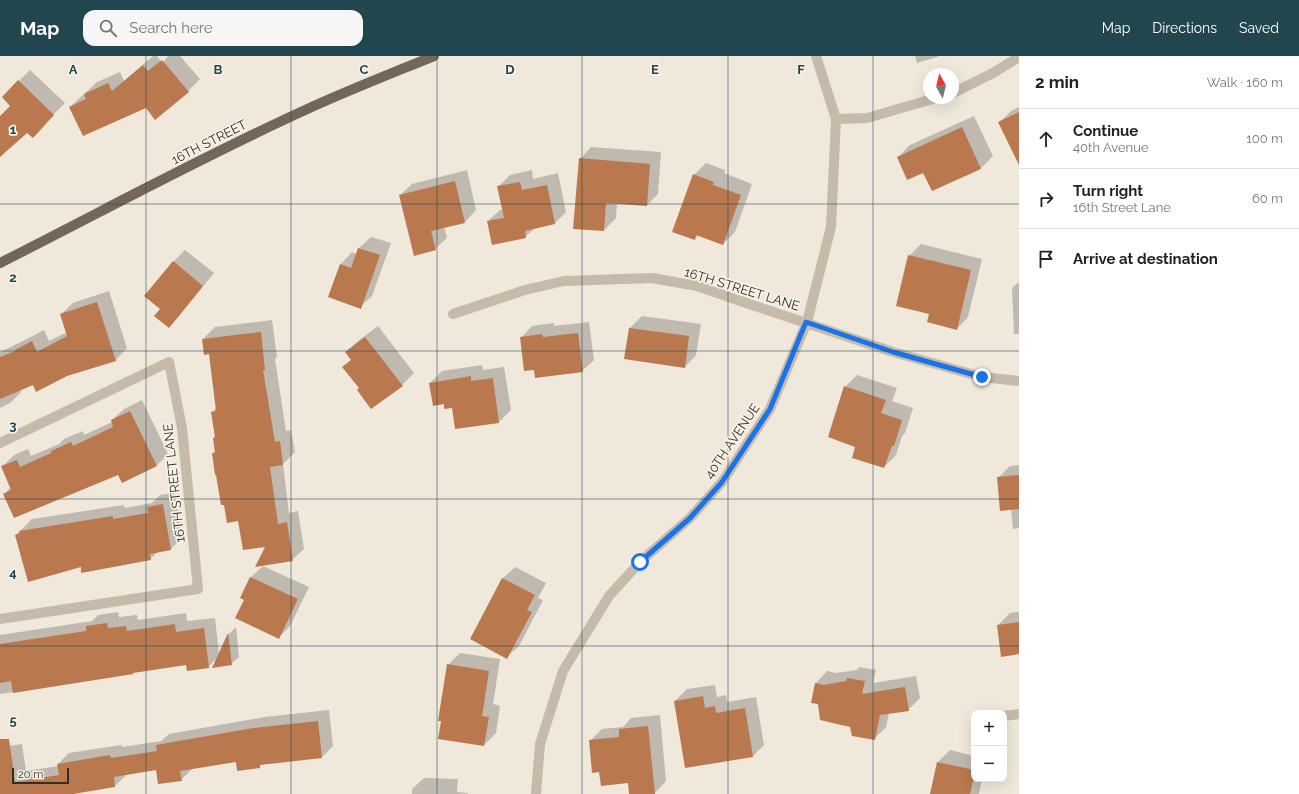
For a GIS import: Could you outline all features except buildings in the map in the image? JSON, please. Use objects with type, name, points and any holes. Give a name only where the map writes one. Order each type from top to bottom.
[{"type":"main road","name":"16TH STREET","points":[[0,262],[303,110],[434,56]]},
{"type":"street","name":"40TH AVENUE","points":[[536,794],[540,744],[563,671],[609,596],[640,562],[690,518],[722,482],[770,409],[806,322],[831,226],[836,119],[816,56]]},
{"type":"street","points":[[959,90],[993,73],[1019,57]]},
{"type":"street","points":[[836,119],[868,118],[923,102]]},
{"type":"street","name":"16TH STREET LANE","points":[[453,314],[525,290],[564,281],[652,278],[696,286],[893,352],[982,377],[1019,381]]},
{"type":"street","name":"16TH STREET LANE","points":[[0,443],[169,362],[182,428],[198,589],[0,618]]},
{"type":"street","points":[[1007,716],[1019,714]]},
{"type":"route","points":[[640,562],[690,518],[722,482],[770,409],[806,322],[837,334],[893,352],[982,377]]}]
